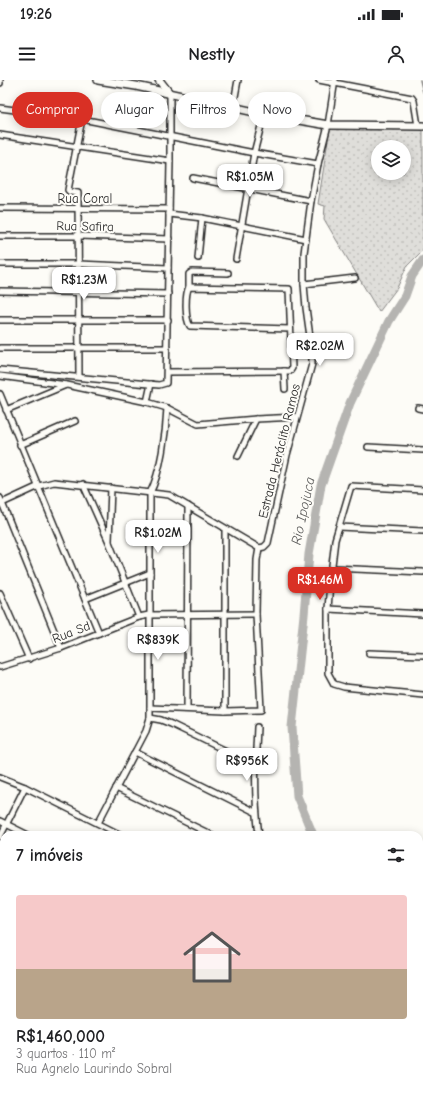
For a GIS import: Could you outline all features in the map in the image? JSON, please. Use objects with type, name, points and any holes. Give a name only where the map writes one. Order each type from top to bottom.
[{"type":"main road","points":[[98,80],[137,83],[176,95]]},
{"type":"main road","points":[[159,80],[170,94]]},
{"type":"main road","points":[[306,121],[328,125],[421,126]]},
{"type":"street","points":[[236,92],[238,80]]},
{"type":"street","points":[[318,80],[412,98],[421,126]]},
{"type":"street","name":"Estrada Heráclito Ramos","points":[[259,548],[268,544],[287,455],[312,364],[312,351],[304,284],[306,238],[318,164],[328,125],[334,82]]},
{"type":"street","points":[[0,370],[159,385],[166,383],[170,94]]},
{"type":"street","points":[[0,108],[12,110]]},
{"type":"street","points":[[93,121],[318,164]]},
{"type":"street","points":[[80,377],[78,320],[80,236],[78,193],[70,192],[68,190],[81,128]]},
{"type":"street","points":[[236,259],[254,153],[260,128]]},
{"type":"street","points":[[0,135],[170,160]]},
{"type":"street","points":[[193,178],[311,201]]},
{"type":"street","name":"Rua Coral","points":[[0,208],[169,212],[306,238]]},
{"type":"street","points":[[198,258],[202,218]]},
{"type":"street","name":"Rua Safira","points":[[0,236],[80,236],[169,239]]},
{"type":"street","points":[[0,264],[80,264],[168,268]]},
{"type":"street","points":[[228,273],[192,272],[189,274],[189,287],[186,295],[187,322],[190,326],[290,329]]},
{"type":"street","points":[[304,284],[355,278]]},
{"type":"street","points":[[167,372],[290,371],[292,368],[290,291],[288,288],[189,287]]},
{"type":"street","points":[[0,291],[168,294]]},
{"type":"street","points":[[0,320],[168,320]]},
{"type":"street","points":[[0,348],[167,348]]},
{"type":"street","points":[[284,371],[285,389]]},
{"type":"street","points":[[0,376],[67,385],[147,402],[167,408],[198,424],[298,417]]},
{"type":"street","points":[[147,402],[151,384]]},
{"type":"street","points":[[6,410],[67,385]]},
{"type":"street","points":[[0,394],[99,633]]},
{"type":"street","points":[[98,823],[146,731],[150,718],[150,493],[156,477],[165,436],[167,408]]},
{"type":"street","points":[[238,456],[256,419]]},
{"type":"street","points":[[20,445],[75,421]]},
{"type":"street","points":[[368,447],[423,450]]},
{"type":"street","points":[[61,648],[1,502],[39,486],[54,482],[169,495],[259,548],[257,560],[256,614],[261,710],[150,708]]},
{"type":"street","points":[[82,484],[109,542],[139,617]]},
{"type":"street","points":[[423,490],[351,486],[335,540],[328,609],[328,673],[334,684],[344,687],[423,695]]},
{"type":"street","points":[[109,542],[110,488]]},
{"type":"street","points":[[187,709],[188,506]]},
{"type":"street","points":[[339,527],[423,531]]},
{"type":"street","points":[[225,529],[225,710]]},
{"type":"street","points":[[332,568],[423,572]]},
{"type":"street","points":[[84,598],[150,573]]},
{"type":"street","points":[[0,593],[29,659]]},
{"type":"street","points":[[328,609],[423,614]]},
{"type":"street","name":"Rua Sd","points":[[0,667],[61,648],[139,617],[149,615],[256,614]]},
{"type":"street","points":[[369,653],[423,655]]},
{"type":"street","points":[[150,718],[162,720],[171,724],[255,766]]},
{"type":"street","points":[[257,727],[255,766],[256,812],[258,831]]},
{"type":"street","points":[[135,752],[256,812]]},
{"type":"street","points":[[0,777],[25,787],[113,831]]},
{"type":"street","points":[[3,831],[25,787]]},
{"type":"street","points":[[116,788],[204,831]]},
{"type":"street","points":[[0,822],[20,831]]},
{"type":"shaded area","points":[[330,127],[423,129],[423,250],[407,266],[397,288],[379,312],[324,219],[325,206],[318,204]]},
{"type":"waterway","points":[[420,80],[423,92]]},
{"type":"waterway","name":"Rio Ipojuca","points":[[311,831],[297,796],[292,727],[309,554],[321,485],[350,403],[389,321],[405,296],[412,276],[423,260]]}]
